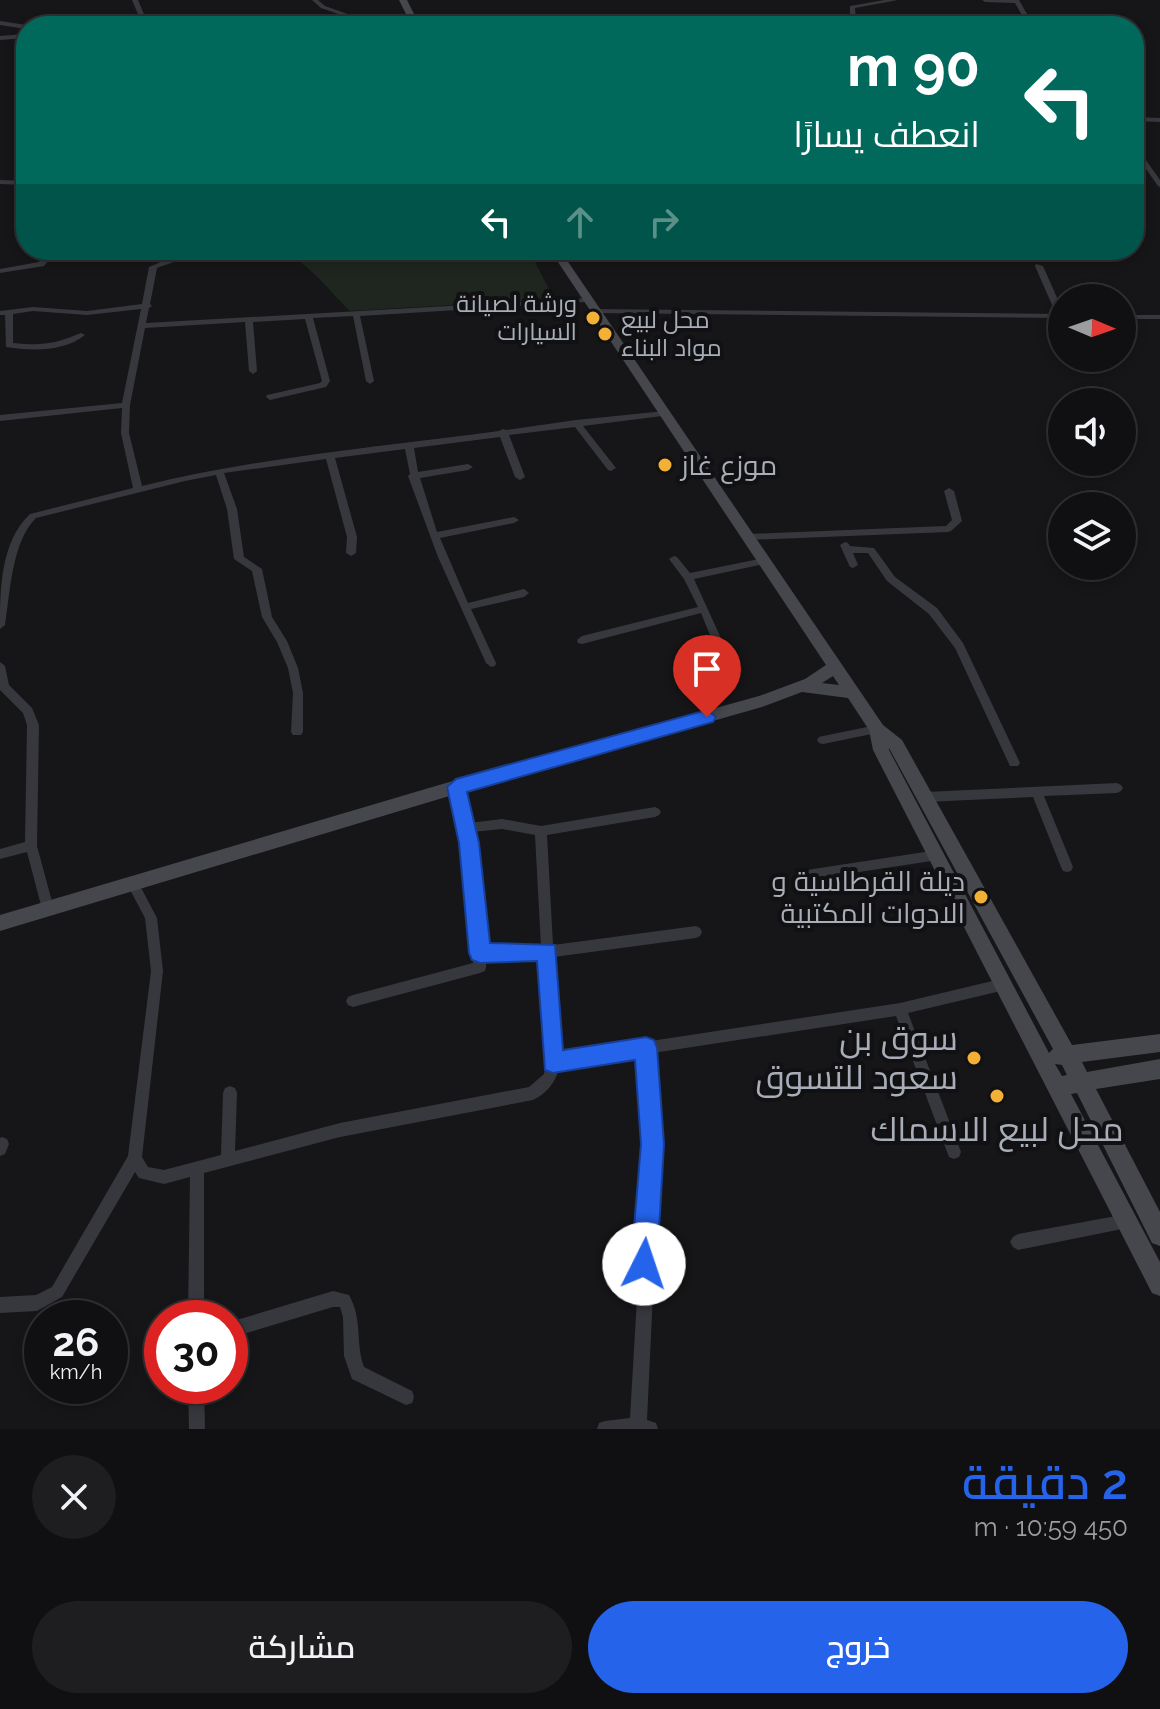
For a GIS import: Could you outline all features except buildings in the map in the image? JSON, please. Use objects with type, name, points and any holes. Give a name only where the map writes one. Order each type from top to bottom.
[{"type":"main road","points":[[566,260],[589,305],[834,667],[877,729],[896,745],[1068,1055],[1160,1235]]},
{"type":"main road","points":[[0,923],[456,787],[762,701],[802,687],[834,667]]},
{"type":"main road","points":[[802,687],[853,693]]},
{"type":"main road","points":[[877,729],[881,750],[1059,1086],[1160,1285]]},
{"type":"main road","points":[[1044,1058],[1160,1043]]},
{"type":"main road","points":[[1059,1086],[1160,1069]]},
{"type":"street","points":[[315,0],[323,7],[349,16]]},
{"type":"street","points":[[853,16],[852,7],[895,0]]},
{"type":"street","points":[[985,0],[1016,0]]},
{"type":"street","points":[[1144,162],[1160,185]]},
{"type":"street","points":[[0,271],[41,264],[44,260]]},
{"type":"street","points":[[138,489],[127,447],[126,405],[148,306],[153,267],[172,260]]},
{"type":"street","points":[[1039,266],[1048,286]]},
{"type":"street","points":[[143,326],[356,313],[589,305],[1048,316]]},
{"type":"street","points":[[81,335],[69,343],[49,348],[9,345],[4,312],[33,309],[87,313],[148,306]]},
{"type":"street","points":[[356,313],[370,381]]},
{"type":"street","points":[[270,397],[323,385],[326,381],[308,316]]},
{"type":"street","points":[[1136,317],[1160,317]]},
{"type":"street","points":[[249,319],[253,371]]},
{"type":"street","points":[[0,418],[126,405]]},
{"type":"street","points":[[0,625],[17,540],[27,520],[138,489],[219,472],[662,413]]},
{"type":"street","points":[[576,423],[611,468]]},
{"type":"street","points":[[503,432],[520,477]]},
{"type":"street","points":[[409,447],[413,476],[434,536],[491,663]]},
{"type":"street","points":[[330,456],[352,537],[351,553]]},
{"type":"street","points":[[413,476],[468,467]]},
{"type":"street","points":[[219,472],[232,509],[239,559],[257,569],[267,617],[288,653],[298,693],[297,732]]},
{"type":"street","points":[[748,537],[951,529],[957,521],[949,491]]},
{"type":"street","points":[[434,536],[514,520]]},
{"type":"street","points":[[840,534],[853,565]]},
{"type":"street","points":[[846,549],[871,550],[891,579],[933,611],[959,646],[1014,763]]},
{"type":"street","points":[[674,559],[688,577],[720,647]]},
{"type":"street","points":[[688,577],[764,561]]},
{"type":"street","points":[[466,607],[524,593]]},
{"type":"street","points":[[582,640],[704,609]]},
{"type":"street","points":[[0,666],[2,688],[28,711],[33,725],[31,846],[48,909]]},
{"type":"street","points":[[823,740],[877,729]]},
{"type":"street","points":[[353,1001],[480,967],[466,828],[456,787]]},
{"type":"street","points":[[925,797],[1117,788]]},
{"type":"street","points":[[1037,793],[1067,867]]},
{"type":"street","points":[[466,828],[502,824],[541,831],[655,812]]},
{"type":"street","points":[[135,1158],[140,1169],[157,1177],[381,1120],[533,1093],[546,1084],[553,1062],[541,831]]},
{"type":"street","points":[[0,854],[31,846]]},
{"type":"street","points":[[813,874],[938,855]]},
{"type":"street","points":[[0,1305],[37,1303],[57,1292],[135,1158],[157,971],[151,918],[133,884]]},
{"type":"street","points":[[480,953],[547,952],[696,932]]},
{"type":"street","points":[[553,1062],[900,1009],[1005,984]]},
{"type":"street","points":[[900,1009],[954,1152]]},
{"type":"street","points":[[605,1429],[644,1428],[653,1144],[646,1048]]},
{"type":"street","points":[[228,1160],[230,1093]]},
{"type":"street","points":[[196,1300],[197,1168]]},
{"type":"street","points":[[1018,1242],[1127,1221]]},
{"type":"street","points":[[248,1325],[333,1299],[344,1300],[349,1310],[353,1362],[358,1373],[406,1397]]},
{"type":"street","points":[[196,1404],[197,1429]]},
{"type":"shaded area","points":[[297,260],[534,260],[554,299],[350,311]]},
{"type":"place","name":"ورشة لصيانة السيارات","points":[[593,318]]},
{"type":"place","name":"محل لبيع مواد البناء","points":[[605,334]]},
{"type":"place","name":"موزع غاز","points":[[665,465]]},
{"type":"place","name":"ديلة القرطاسية و الادوات المكتبية","points":[[981,897]]},
{"type":"place","name":"سوق بن سعود للتسوق","points":[[974,1058]]},
{"type":"place","name":"محل لبيع الاسماك","points":[[997,1096]]},
{"type":"route","points":[[644,1264],[653,1144],[646,1048],[553,1062],[547,952],[480,953],[469,843],[456,787],[707,717]]}]
